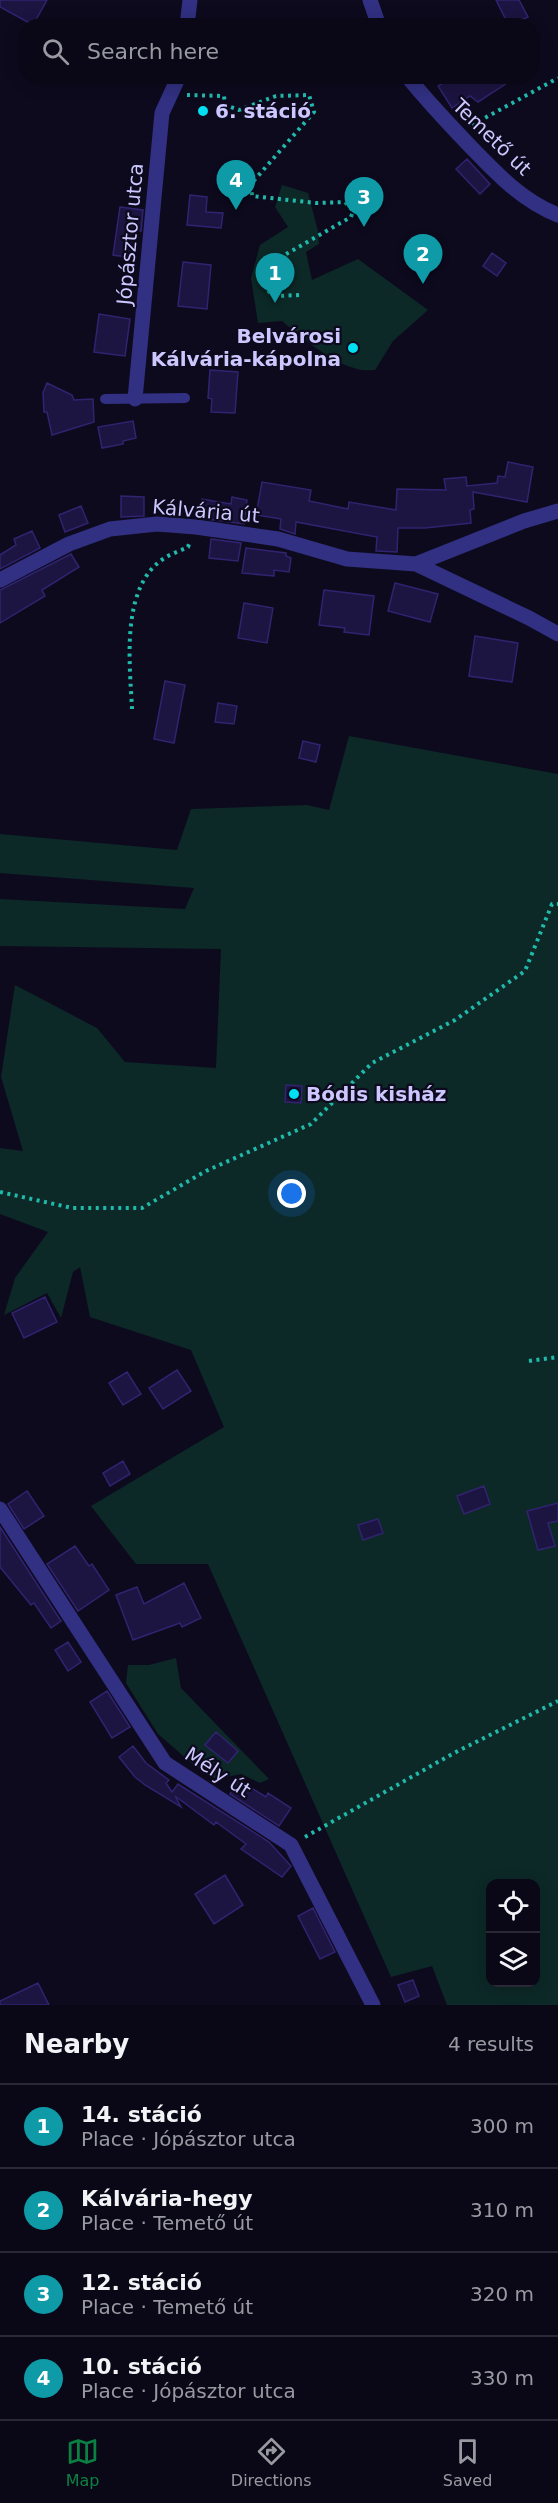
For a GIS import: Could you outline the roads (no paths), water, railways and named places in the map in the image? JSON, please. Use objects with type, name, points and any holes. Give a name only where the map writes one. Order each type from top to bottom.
[{"type":"street","points":[[189,18],[190,0]]},
{"type":"street","points":[[370,0],[376,18]]},
{"type":"street","name":"Jópásztor utca","points":[[135,399],[162,114],[175,84]]},
{"type":"street","name":"Temető út","points":[[413,84],[432,108],[507,184],[536,206],[558,216]]},
{"type":"street","name":"Kálvária út","points":[[416,564],[524,521],[558,510]]},
{"type":"street","name":"Kálvária út","points":[[0,580],[69,544],[110,529],[157,524],[196,527],[278,539],[347,559],[416,564],[530,618],[558,634]]},
{"type":"street","name":"Mély út","points":[[0,1509],[165,1763],[291,1845],[374,2005]]},
{"type":"lane","points":[[105,399],[185,398]]},
{"type":"place","name":"6. stáció","points":[[203,111]]},
{"type":"place","name":"10. stáció","points":[[236,210]]},
{"type":"place","name":"12. stáció","points":[[364,227]]},
{"type":"place","name":"Kálvária-hegy","points":[[423,284]]},
{"type":"place","name":"14. stáció","points":[[275,303]]},
{"type":"place","name":"Belvárosi Kálvária-kápolna","points":[[353,348]]},
{"type":"place","name":"Bódis kisház","points":[[294,1094]]}]
